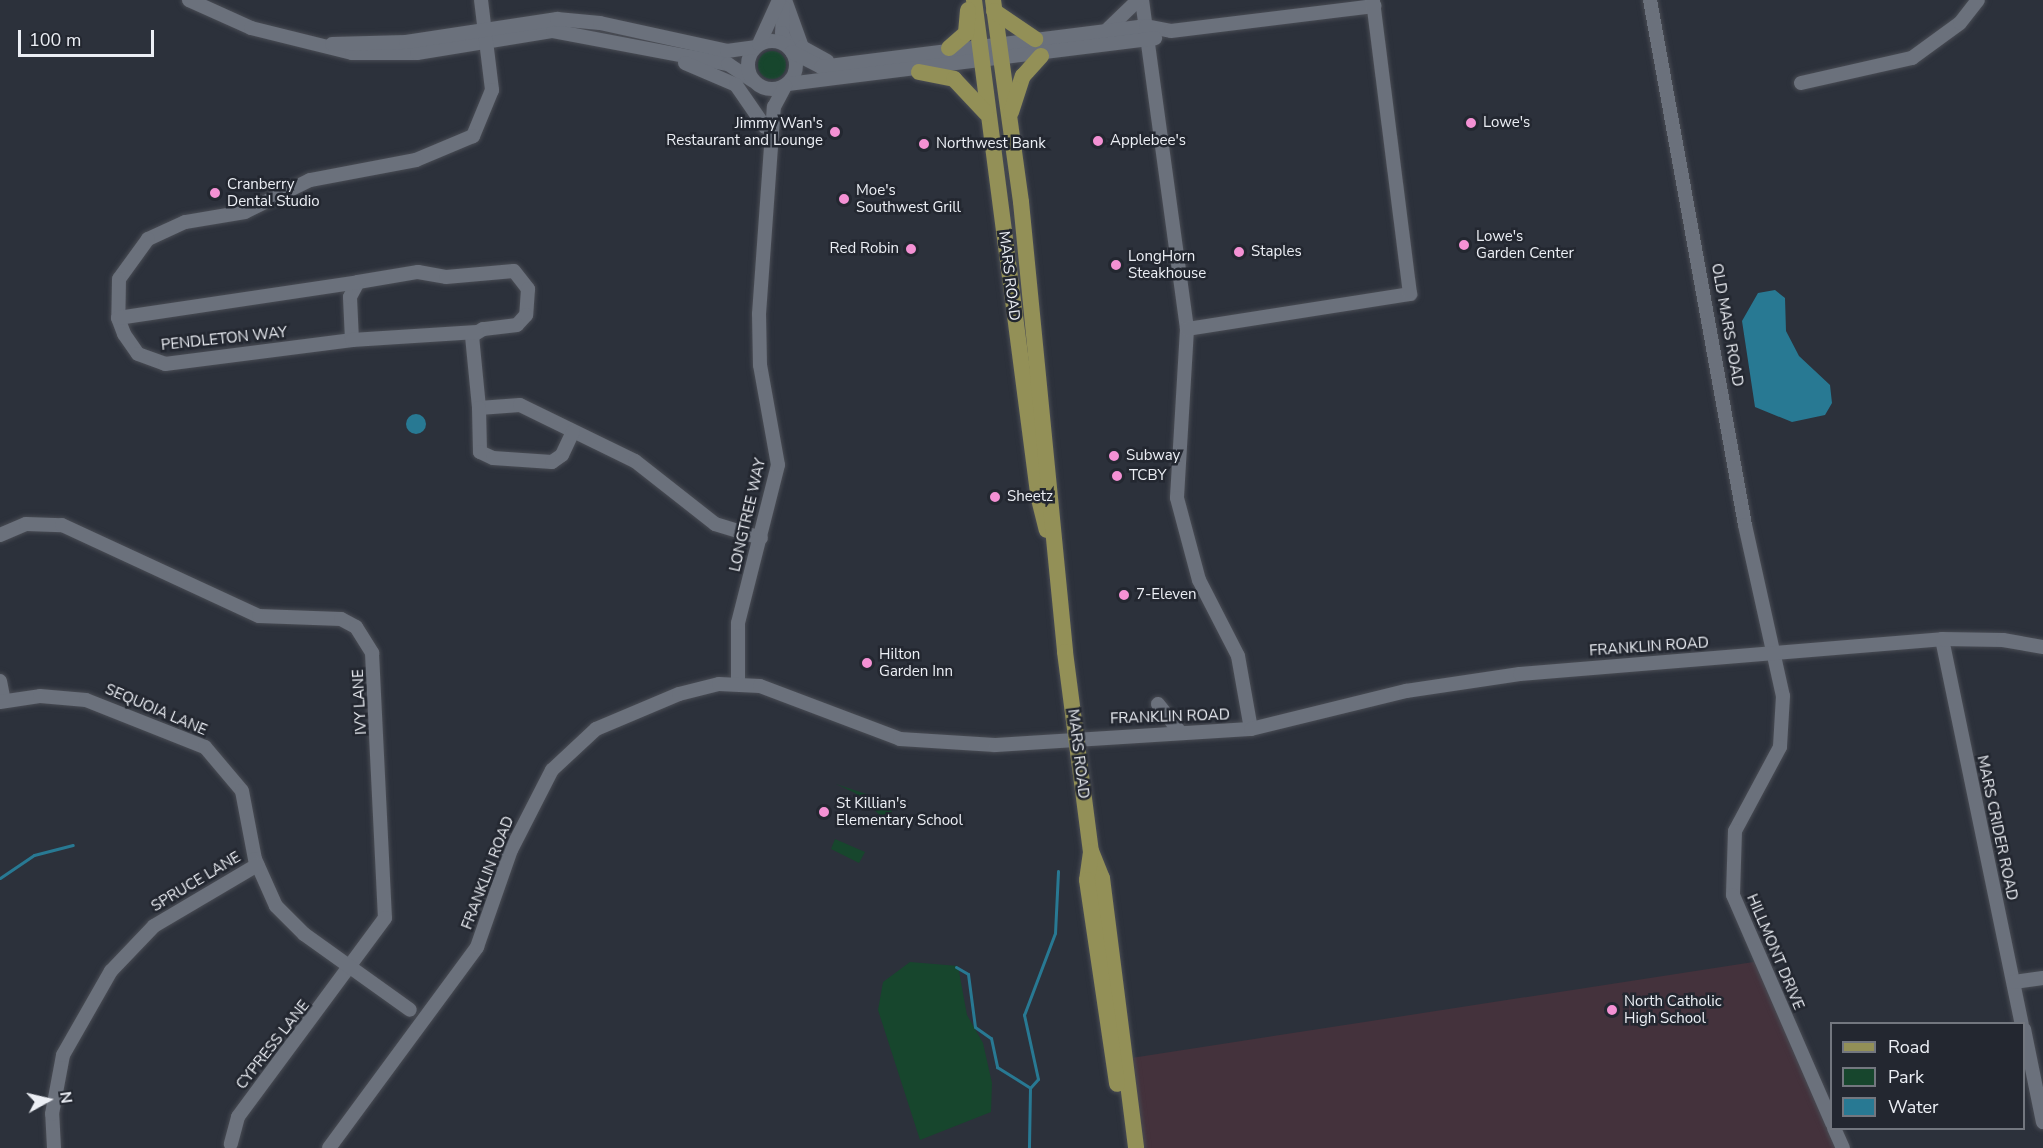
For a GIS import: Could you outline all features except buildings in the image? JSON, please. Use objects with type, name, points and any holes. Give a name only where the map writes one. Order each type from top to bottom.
[{"type":"main road","points":[[949,48],[968,28],[967,0]]},
{"type":"main road","name":"MARS ROAD","points":[[974,0],[1038,495],[1053,551]]},
{"type":"main road","points":[[994,5],[1035,39]]},
{"type":"main road","name":"MARS ROAD","points":[[994,5],[1053,492],[1053,551],[1076,738],[1091,851],[1102,878],[1136,1148]]},
{"type":"main road","points":[[1009,118],[1023,76],[1041,56]]},
{"type":"main road","points":[[920,72],[963,85],[989,120]]},
{"type":"main road","name":"MARS ROAD","points":[[1091,851],[1087,880],[1126,1148]]},
{"type":"street","points":[[189,0],[251,28],[321,45],[396,55],[487,34],[567,19],[673,46],[733,65],[768,89],[1119,46],[1147,42],[1171,31],[1373,3],[1410,294],[1187,329]]},
{"type":"street","points":[[481,0],[487,34],[492,90],[473,135],[416,160],[310,180],[245,212],[166,229],[148,239],[127,262],[119,279],[118,318],[418,272],[446,277],[514,271],[522,276],[530,297],[526,315],[517,325],[477,332],[472,336],[472,366],[479,408],[480,452],[493,458],[552,462],[562,455],[573,431]]},
{"type":"street","points":[[766,176],[765,127],[748,61],[770,31],[783,0]]},
{"type":"street","points":[[766,176],[774,107],[796,66],[783,33],[783,0]]},
{"type":"street","points":[[783,0],[802,47],[818,59],[841,63]]},
{"type":"street","points":[[1105,31],[1140,0],[1146,26],[1187,329],[1177,498],[1199,580],[1238,656],[1251,729]]},
{"type":"street","name":"OLD MARS ROAD","points":[[1650,0],[1745,525],[1774,655]]},
{"type":"street","points":[[1801,83],[1912,58],[1960,23],[1978,0]]},
{"type":"street","points":[[487,34],[580,33],[728,51],[776,41],[816,66],[949,48],[1146,26],[1171,31]]},
{"type":"street","points":[[580,33],[727,80],[753,104],[765,127]]},
{"type":"street","points":[[1119,46],[1140,57],[1152,73]]},
{"type":"street","name":"LONGTREE WAY","points":[[738,683],[738,623],[761,538],[779,456],[760,365],[766,176]]},
{"type":"street","points":[[352,340],[350,297],[358,282]]},
{"type":"street","name":"PENDLETON WAY","points":[[118,318],[138,354],[165,364],[352,340],[477,332]]},
{"type":"street","points":[[479,408],[520,405],[635,461],[715,524],[761,538]]},
{"type":"street","name":"IVY LANE","points":[[0,535],[26,524],[53,523],[259,616],[331,618],[356,627],[375,663],[387,911],[351,970]]},
{"type":"street","name":"FRANKLIN ROAD","points":[[329,1148],[433,1010],[477,947],[537,795],[573,747],[627,712],[702,687],[738,683],[760,686],[849,723],[922,742],[995,746],[1076,738],[1251,729],[1459,681],[1942,639],[2003,640],[2043,647]]},
{"type":"street","name":"MARS CRIDER ROAD","points":[[1942,639],[2022,1022]]},
{"type":"street","name":"HILLMONT DRIVE","points":[[1774,655],[1783,696],[1783,736],[1739,820],[1731,880],[1745,928],[1830,1119]]},
{"type":"street","points":[[0,681],[2,702]]},
{"type":"street","name":"SEQUOIA LANE","points":[[2,702],[40,696],[86,700],[205,747],[242,792],[257,865],[282,913],[351,970],[410,1010]]},
{"type":"street","points":[[1157,733],[1158,704],[1180,732]]},
{"type":"street","name":"SPRUCE LANE","points":[[54,1148],[52,1114],[63,1055],[111,971],[154,926],[257,865]]},
{"type":"street","name":"CYPRESS LANE","points":[[231,1144],[238,1117],[351,970]]},
{"type":"street","points":[[2014,982],[2043,978]]},
{"type":"street","points":[[414,1035],[410,1010],[433,1010]]},
{"type":"street","points":[[2025,1034],[2043,1122]]},
{"type":"street","points":[[1835,1130],[1843,1148]]},
{"type":"shaded area","name":"North Catholic High School","points":[[1760,961],[1830,1121],[1830,1130],[1834,1130],[1842,1148],[1136,1148],[1125,1059]]},
{"type":"green space","points":[[772,51],[782,55],[786,65],[782,75],[772,79],[762,75],[758,65],[762,55]]},
{"type":"green space","points":[[836,784],[887,801],[892,812],[881,816],[855,793]]},
{"type":"green space","points":[[835,839],[865,852],[859,863],[831,849]]},
{"type":"green space","points":[[910,962],[958,966],[967,1015],[983,1043],[992,1083],[991,1112],[920,1140],[878,1010],[883,982]]},
{"type":"water","points":[[1775,290],[1785,298],[1786,331],[1799,356],[1830,385],[1832,403],[1825,415],[1792,422],[1755,407],[1742,321],[1758,293]]},
{"type":"water","points":[[416,414],[423,417],[426,424],[423,431],[416,434],[409,431],[406,424],[409,417]]},
{"type":"waterway","points":[[0,878],[34,855],[73,845]]},
{"type":"waterway","points":[[1030,1088],[1038,1079],[1024,1015],[1055,933],[1058,871]]},
{"type":"waterway","points":[[956,967],[968,974],[975,1027],[991,1038],[997,1067],[1030,1088],[1029,1148]]},
{"type":"place","name":"Lowe's","points":[[1471,123]]},
{"type":"place","name":"Jimmy Wan's Restaurant and Lounge","points":[[835,132]]},
{"type":"place","name":"Applebee's","points":[[1098,141]]},
{"type":"place","name":"Northwest Bank","points":[[924,144]]},
{"type":"place","name":"Cranberry Dental Studio","points":[[215,193]]},
{"type":"place","name":"Moe's Southwest Grill","points":[[844,199]]},
{"type":"place","name":"Lowe's Garden Center","points":[[1464,245]]},
{"type":"place","name":"Red Robin","points":[[911,249]]},
{"type":"place","name":"Staples","points":[[1239,252]]},
{"type":"place","name":"LongHorn Steakhouse","points":[[1116,265]]},
{"type":"place","name":"Subway","points":[[1114,456]]},
{"type":"place","name":"TCBY","points":[[1117,476]]},
{"type":"place","name":"Sheetz","points":[[995,497]]},
{"type":"place","name":"7-Eleven","points":[[1124,595]]},
{"type":"place","name":"Hilton Garden Inn","points":[[867,663]]},
{"type":"place","name":"St Killian's Elementary School","points":[[824,812]]},
{"type":"place","name":"North Catholic High School","points":[[1612,1010]]}]
